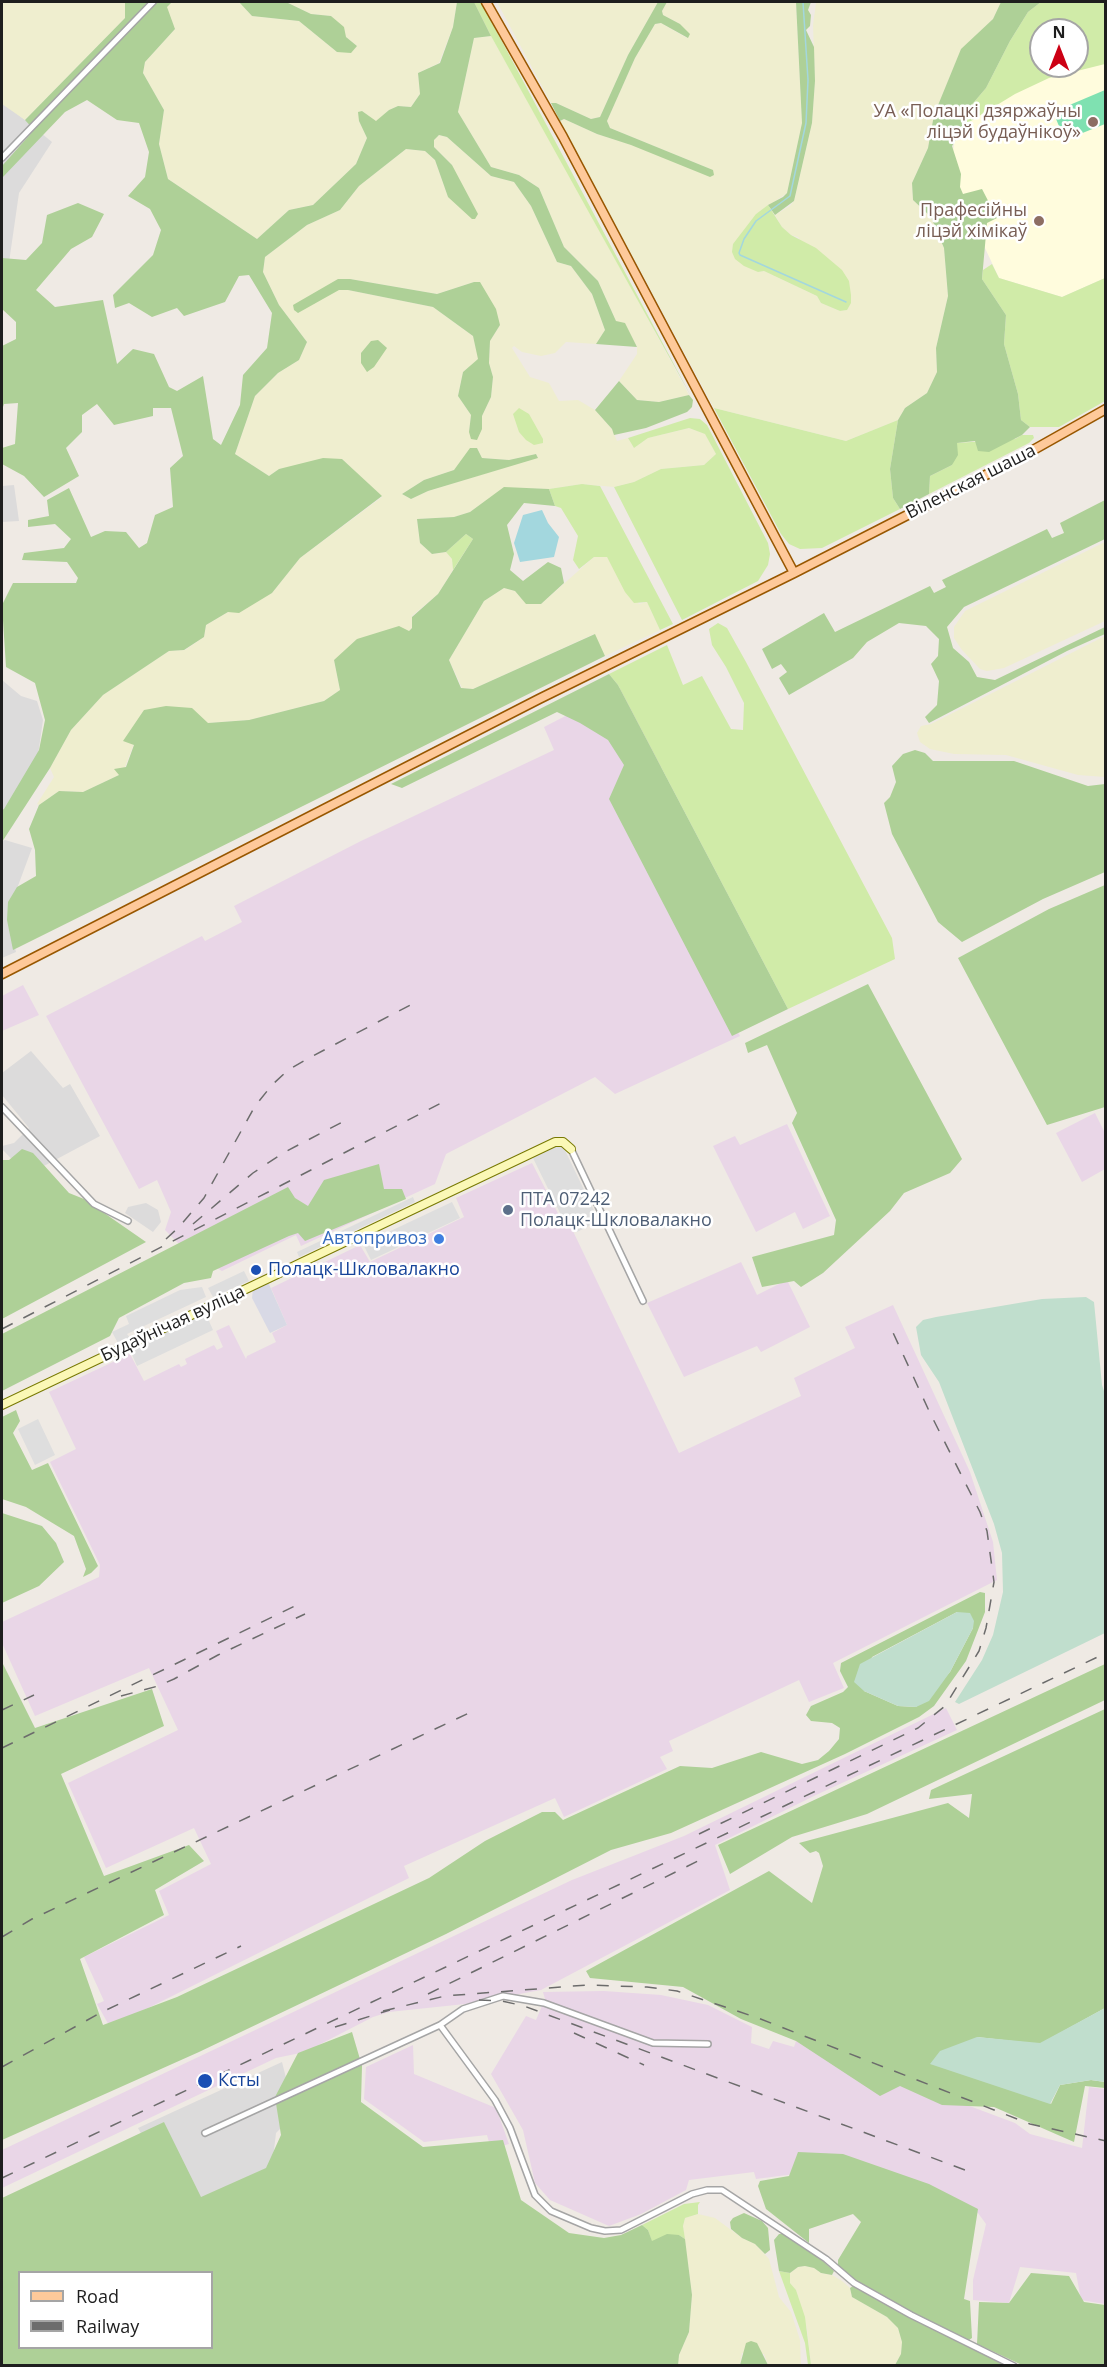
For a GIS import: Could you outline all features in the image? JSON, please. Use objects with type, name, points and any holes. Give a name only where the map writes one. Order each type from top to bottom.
[{"type":"main road","points":[[486,2],[563,137],[794,573]]},
{"type":"main road","name":"Віленская шаша","points":[[2,974],[539,699],[1020,458],[1106,409]]},
{"type":"street","points":[[2,158],[153,2]]},
{"type":"street","points":[[2,1107],[94,1204],[128,1221]]},
{"type":"street","name":"Будаўнічая вуліца","points":[[2,1406],[555,1142],[563,1142],[571,1149]]},
{"type":"street","points":[[571,1149],[644,1301]]},
{"type":"street","points":[[206,2133],[440,2025],[463,2009],[503,1996],[544,2003],[653,2043],[708,2044]]},
{"type":"street","points":[[440,2025],[495,2100],[510,2128],[535,2195],[551,2211],[591,2228],[605,2231],[621,2230],[692,2194],[707,2190],[722,2190],[818,2253],[854,2283],[911,2315],[1014,2366]]},
{"type":"shaded area","name":"Прафесійны ліцэй хімікаў","points":[[1105,48],[1105,278],[1062,297],[999,278],[950,173],[959,107],[1042,78],[1089,78],[1089,58]]},
{"type":"shaded area","points":[[2,101],[52,142],[19,193],[2,311]]},
{"type":"shaded area","points":[[14,485],[19,521],[2,522],[2,486]]},
{"type":"shaded area","points":[[2,680],[21,696],[37,701],[43,720],[38,755],[6,811],[2,812]]},
{"type":"shaded area","points":[[626,685],[667,763],[616,800],[740,1036],[615,1094],[595,1077],[446,1154],[435,1184],[301,1246],[296,1235],[222,1271],[183,1248],[165,1230],[171,1212],[157,1180],[139,1189],[46,1016],[202,936],[205,941],[242,922],[234,906],[361,841],[554,750],[544,727]]},
{"type":"shaded area","points":[[2,841],[32,848],[15,894],[9,921],[16,952],[2,958]]},
{"type":"shaded area","points":[[23,985],[39,1015],[2,1031],[2,996]]},
{"type":"shaded area","points":[[31,1051],[63,1088],[70,1084],[100,1136],[27,1175],[2,1149],[2,1146],[14,1143],[29,1128],[2,1095],[2,1073]]},
{"type":"shaded area","points":[[1095,1113],[1105,1133],[1105,1169],[1082,1182],[1056,1133]]},
{"type":"shaded area","points":[[787,1124],[830,1216],[803,1229],[795,1212],[756,1232],[713,1146],[735,1136],[740,1145]]},
{"type":"shaded area","points":[[562,1144],[599,1221],[577,1232],[572,1222],[566,1225],[533,1158]]},
{"type":"shaded area","points":[[532,1163],[566,1229],[571,1227],[679,1453],[801,1396],[794,1378],[855,1348],[845,1327],[893,1305],[970,1472],[993,1542],[997,1580],[833,1663],[844,1688],[809,1702],[799,1680],[669,1741],[673,1751],[660,1757],[667,1769],[564,1817],[555,1798],[404,1866],[409,1878],[110,2027],[97,2004],[104,2001],[84,1957],[169,1915],[159,1891],[211,1864],[194,1828],[106,1868],[68,1783],[178,1730],[149,1668],[35,1716],[2,1643],[2,1622],[99,1577],[100,1565],[50,1462],[76,1449],[49,1392],[130,1354],[144,1381],[179,1364],[181,1367],[187,1364],[185,1359],[214,1345],[217,1350],[223,1347],[216,1331],[229,1325],[246,1359],[247,1356],[276,1342],[272,1333],[287,1325],[271,1288],[360,1245],[370,1262],[464,1217],[456,1198]]},
{"type":"shaded area","points":[[413,1197],[415,1202],[299,1257],[297,1252]]},
{"type":"shaded area","points":[[452,1202],[460,1218],[371,1260],[363,1244]]},
{"type":"shaded area","points":[[146,1203],[158,1210],[161,1222],[153,1232],[125,1213],[128,1207]]},
{"type":"shaded area","points":[[741,1262],[757,1295],[787,1280],[810,1327],[761,1352],[757,1346],[684,1377],[647,1303]]},
{"type":"shaded area","points":[[244,1271],[249,1281],[213,1297],[208,1288]]},
{"type":"shaded area","points":[[268,1282],[287,1325],[270,1333],[252,1298],[253,1289]]},
{"type":"shaded area","points":[[202,1287],[206,1297],[127,1334],[131,1339],[119,1345],[112,1332],[129,1324],[126,1316],[180,1290]]},
{"type":"shaded area","points":[[205,1312],[213,1330],[137,1366],[129,1348]]},
{"type":"shaded area","points":[[38,1419],[55,1455],[35,1465],[18,1429]]},
{"type":"shaded area","points":[[946,1708],[957,1730],[816,1795],[715,1845],[730,1890],[541,1990],[465,2004],[389,2012],[373,2017],[305,2052],[276,2058],[2,2188],[2,2150],[572,1880],[684,1836]]},
{"type":"shaded area","points":[[604,1991],[661,1995],[708,2005],[752,2027],[751,2043],[769,2049],[773,2041],[794,2047],[796,2041],[1015,2123],[1030,2134],[1082,2148],[1089,2087],[1105,2089],[1105,2304],[1081,2300],[1076,2273],[1020,2267],[1009,2303],[973,2300],[973,2280],[986,2224],[978,2213],[795,2174],[756,2179],[754,2172],[689,2180],[686,2190],[641,2214],[609,2226],[550,2200],[535,2183],[523,2130],[491,2074],[526,2016],[536,2020],[545,1999],[543,1992]]},
{"type":"shaded area","points":[[413,2045],[414,2074],[496,2108],[509,2144],[491,2149],[487,2135],[424,2142],[364,2099],[366,2067]]},
{"type":"shaded area","points":[[282,2062],[295,2114],[276,2133],[272,2167],[186,2217],[138,2128]]},
{"type":"green space","points":[[2,2],[125,2],[125,18],[25,120],[2,104]]},
{"type":"green space","points":[[125,2],[172,2],[167,7],[175,29],[145,62],[143,73],[164,110],[159,144],[168,179],[257,239],[289,210],[313,205],[356,164],[367,138],[359,121],[358,112],[362,111],[376,121],[398,106],[411,107],[420,94],[418,73],[440,63],[453,27],[457,2],[474,2],[491,36],[474,38],[458,112],[491,167],[519,175],[539,188],[564,247],[598,281],[616,321],[625,323],[637,347],[596,344],[605,330],[592,294],[571,266],[557,262],[531,206],[514,182],[491,176],[447,137],[439,135],[434,140],[434,147],[452,165],[478,214],[475,219],[472,219],[448,197],[435,160],[425,151],[406,149],[359,186],[340,210],[307,225],[265,257],[263,272],[279,305],[307,342],[299,360],[278,373],[255,396],[235,454],[269,476],[279,469],[323,458],[342,459],[382,496],[300,558],[272,593],[239,613],[228,612],[206,625],[204,637],[184,650],[169,651],[103,695],[71,730],[50,768],[2,842],[2,810],[39,750],[45,720],[35,683],[6,667],[2,605],[13,583],[76,583],[78,578],[67,562],[22,560],[24,553],[64,548],[71,539],[55,524],[28,527],[28,520],[49,516],[47,500],[69,488],[91,537],[105,531],[126,532],[139,548],[147,543],[155,515],[173,507],[170,468],[183,456],[171,408],[153,408],[153,416],[114,425],[97,404],[82,415],[82,432],[66,448],[79,476],[44,497],[24,476],[2,464],[2,448],[15,444],[18,403],[4,404],[2,410],[2,346],[16,339],[16,322],[2,309],[2,258],[26,260],[42,243],[47,215],[78,203],[104,214],[92,237],[71,249],[36,290],[55,307],[103,300],[117,364],[133,349],[154,354],[169,387],[177,391],[203,376],[213,439],[221,445],[240,405],[243,375],[267,348],[272,313],[249,275],[239,276],[225,302],[184,316],[177,308],[152,317],[129,303],[115,308],[113,295],[153,255],[161,230],[150,209],[128,196],[145,177],[149,152],[139,123],[117,120],[87,100],[65,112],[2,178],[2,166],[34,130],[25,120],[125,18]]},
{"type":"green space","points":[[172,2],[239,2],[252,16],[299,21],[337,52],[357,46],[346,37],[331,16],[311,14],[286,2],[457,2],[453,27],[439,63],[418,73],[420,94],[411,107],[398,106],[389,110],[376,122],[362,111],[359,121],[367,138],[356,164],[313,205],[289,210],[257,239],[168,179],[159,144],[164,110],[143,73],[145,62],[175,29],[166,7]]},
{"type":"green space","points":[[239,2],[286,2],[311,14],[331,16],[344,27],[346,37],[357,46],[351,53],[337,52],[299,21],[252,16]]},
{"type":"green space","points":[[474,2],[481,2],[693,400],[491,36]]},
{"type":"green space","points":[[497,2],[658,2],[628,55],[600,117],[591,119],[556,103],[551,103]]},
{"type":"green space","points":[[658,2],[667,2],[662,11],[663,15],[680,24],[690,34],[688,38],[661,23],[655,24],[635,58],[607,121],[610,128],[713,170],[714,175],[710,177],[564,119],[560,121],[551,103],[556,103],[591,119],[600,117],[628,55]]},
{"type":"green space","points":[[667,2],[796,2],[802,123],[787,193],[756,214],[758,272],[764,271],[817,296],[821,303],[840,311],[846,310],[798,237],[791,235],[782,227],[775,215],[794,201],[812,123],[815,81],[813,25],[816,3],[1001,2],[993,19],[961,50],[934,115],[928,148],[912,183],[913,200],[931,217],[944,248],[948,296],[936,348],[937,372],[927,393],[905,408],[898,420],[846,441],[714,408],[560,121],[564,119],[597,134],[713,170],[610,128],[607,121],[635,58],[655,24],[661,23],[687,38],[680,24],[663,15],[662,11]]},
{"type":"green space","points":[[796,2],[811,2],[808,10],[811,15],[810,26],[806,30],[814,47],[815,81],[812,123],[794,201],[775,215],[768,205],[787,193],[802,123]]},
{"type":"green space","points":[[1001,2],[1041,2],[1028,12],[986,88],[963,115],[966,124],[952,146],[961,174],[960,187],[963,194],[982,189],[997,218],[987,223],[982,279],[1006,315],[1004,344],[1018,394],[1021,420],[1030,427],[1022,435],[989,452],[978,451],[975,441],[957,443],[958,455],[952,465],[930,476],[929,494],[900,509],[893,498],[890,469],[898,420],[905,408],[927,393],[937,372],[936,348],[948,296],[944,248],[931,217],[913,200],[912,183],[928,148],[934,115],[961,49],[993,19]]},
{"type":"green space","points":[[1041,2],[1105,2],[1105,64],[1089,68],[1089,18],[1029,18],[1029,78],[1049,78],[1015,94],[966,124],[963,115],[986,88],[1028,12]]},
{"type":"green space","points":[[491,36],[689,395],[659,402],[637,400],[619,381],[637,354],[637,346],[616,321],[598,281],[564,247],[539,188],[519,175],[491,167],[458,112],[474,38]]},
{"type":"green space","points":[[1105,90],[1105,124],[1065,140],[1053,112]]},
{"type":"green space","points":[[439,135],[447,137],[491,176],[514,182],[531,206],[557,262],[571,266],[592,294],[605,330],[596,344],[566,342],[555,353],[541,356],[522,352],[514,346],[512,348],[530,377],[549,383],[559,401],[578,400],[595,410],[612,429],[617,441],[628,438],[634,448],[648,438],[689,428],[706,434],[716,454],[704,465],[661,469],[634,482],[614,487],[582,484],[549,489],[504,488],[470,512],[454,517],[417,519],[420,543],[432,554],[446,552],[452,559],[453,570],[438,594],[412,616],[412,628],[409,631],[334,660],[340,690],[324,701],[249,720],[208,723],[124,741],[134,744],[125,767],[119,775],[83,792],[59,791],[39,805],[37,804],[54,777],[50,768],[71,730],[103,695],[169,651],[185,650],[204,637],[206,625],[228,612],[272,593],[300,558],[382,497],[342,459],[279,469],[269,476],[235,454],[255,396],[278,373],[299,360],[307,342],[279,305],[263,272],[265,257],[307,225],[340,210],[359,186],[406,149],[425,151],[435,160],[448,197],[452,165],[434,147],[434,140]],"holes":[[[338,279],[437,294],[474,282],[500,325],[490,341],[489,363],[493,377],[491,397],[482,416],[482,429],[469,432],[471,415],[458,396],[463,372],[479,359],[473,336],[433,307],[339,290]],[[477,448],[482,458],[509,460],[536,454],[538,457],[428,491],[411,499],[402,494],[424,480],[454,470]]]},
{"type":"green space","points":[[768,205],[782,227],[791,235],[816,248],[842,270],[849,281],[851,295],[851,303],[847,310],[840,311],[821,303],[817,296],[764,271],[758,272],[744,266],[735,259],[732,252],[733,244],[756,214]]},
{"type":"green space","points":[[992,264],[999,278],[1062,297],[1105,278],[1105,401],[1059,427],[1030,427],[1021,420],[1018,394],[1004,344],[1006,315],[982,279],[983,270]]},
{"type":"green space","points":[[338,279],[437,294],[480,282],[496,309],[500,325],[490,341],[489,363],[493,377],[491,397],[482,416],[482,429],[477,440],[471,439],[469,432],[471,415],[458,396],[463,372],[478,359],[473,336],[433,307],[348,290],[339,290],[298,313],[294,310],[293,305]]},
{"type":"green space","points":[[378,340],[387,348],[374,367],[367,372],[361,363],[361,353],[371,341]]},
{"type":"green space","points":[[619,381],[637,400],[659,402],[689,395],[693,400],[692,407],[687,412],[646,428],[614,435],[612,429],[595,410]]},
{"type":"green space","points":[[519,408],[529,414],[543,443],[534,445],[519,432],[513,414]]},
{"type":"green space","points":[[714,408],[846,441],[898,420],[890,469],[893,498],[900,509],[822,548],[800,549],[789,544],[781,534]]},
{"type":"green space","points":[[690,418],[700,419],[707,425],[768,543],[770,554],[768,565],[758,581],[682,620],[614,487],[634,482],[661,469],[704,465],[716,454],[705,434],[689,428],[648,438],[634,448],[628,438]]},
{"type":"green space","points":[[1022,435],[1033,435],[1034,438],[1029,443],[929,494],[930,476],[952,465],[957,443],[1015,439]]},
{"type":"green space","points":[[470,448],[477,448],[482,458],[509,460],[536,454],[538,458],[428,491],[411,499],[402,494],[424,480],[454,470]]},
{"type":"green space","points":[[582,484],[600,486],[673,624],[660,630],[647,602],[634,603],[625,592],[607,557],[594,557],[579,569],[573,560],[578,536],[561,508],[555,506],[549,489]]},
{"type":"green space","points":[[504,487],[549,489],[555,506],[524,503],[507,525],[514,554],[510,570],[523,581],[548,562],[561,568],[564,583],[541,604],[526,604],[515,591],[504,588],[484,601],[449,660],[461,688],[473,689],[595,634],[605,656],[13,950],[7,920],[8,902],[17,887],[36,876],[35,850],[29,829],[39,805],[59,791],[83,792],[119,775],[114,769],[126,767],[134,745],[123,741],[144,710],[166,706],[192,708],[208,723],[249,720],[324,701],[340,690],[334,660],[357,639],[399,626],[409,631],[412,628],[412,617],[438,594],[473,539],[466,534],[446,552],[432,554],[420,543],[417,519],[454,517],[470,512]]},
{"type":"green space","points":[[1105,500],[1105,539],[964,607],[947,627],[953,648],[969,662],[977,677],[995,680],[1105,627],[1105,634],[1067,651],[929,723],[925,717],[937,705],[939,681],[931,664],[938,656],[939,639],[926,626],[899,623],[867,642],[853,658],[789,695],[779,678],[787,672],[781,664],[772,669],[762,649],[824,613],[835,632],[930,586],[934,593],[946,587],[942,580],[1047,529],[1052,538],[1064,533],[1060,523]]},
{"type":"green space","points":[[466,534],[473,539],[453,570],[452,559],[446,552]]},
{"type":"green space","points":[[1105,542],[1105,621],[1004,668],[987,671],[980,669],[962,650],[954,638],[954,627],[965,611]]},
{"type":"green space","points":[[594,557],[607,557],[639,604],[647,602],[660,630],[605,656],[594,634],[473,689],[462,688],[449,660],[484,601],[504,588],[515,591],[526,603],[541,604]]},
{"type":"green space","points":[[718,623],[727,628],[746,662],[892,938],[895,959],[788,1009],[618,685],[609,674],[667,645],[683,685],[702,676],[731,729],[743,730],[744,703],[712,645],[709,629]]},
{"type":"green space","points":[[1105,636],[1105,777],[1078,775],[1006,755],[954,754],[930,749],[920,742],[917,733],[921,726],[931,724]]},
{"type":"green space","points":[[609,674],[618,685],[788,1009],[732,1036],[609,799],[624,765],[608,740],[557,712],[402,788],[391,784]]},
{"type":"green space","points":[[915,750],[925,753],[933,761],[1014,761],[1088,786],[1105,784],[1105,872],[1043,899],[962,942],[938,922],[892,834],[884,803],[890,797],[896,782],[892,766],[903,754]]},
{"type":"green space","points":[[1105,885],[1105,1107],[1047,1125],[958,958],[1049,909]]},
{"type":"green space","points":[[868,984],[962,1159],[950,1173],[904,1193],[890,1211],[823,1273],[801,1287],[794,1281],[762,1287],[752,1257],[834,1235],[836,1220],[792,1123],[797,1113],[767,1045],[748,1053],[745,1043]]},
{"type":"green space","points":[[22,1149],[33,1153],[69,1193],[84,1199],[146,1242],[2,1319],[2,1160],[9,1160]]},
{"type":"green space","points":[[379,1164],[384,1189],[402,1189],[406,1199],[305,1241],[298,1233],[289,1236],[213,1271],[211,1278],[184,1283],[119,1318],[110,1336],[2,1391],[2,1334],[288,1187],[295,1198],[308,1206],[324,1180]]},
{"type":"green space","points":[[1086,1297],[1094,1302],[1102,1385],[1105,1394],[1105,1633],[959,1704],[955,1702],[982,1660],[993,1635],[1003,1592],[1002,1553],[994,1524],[939,1382],[921,1355],[916,1327],[923,1320],[936,1317],[1042,1299]]},
{"type":"green space","points":[[16,1410],[20,1421],[13,1433],[32,1470],[48,1463],[98,1566],[83,1577],[86,1569],[74,1536],[26,1507],[2,1499],[2,1417]]},
{"type":"green space","points":[[2,1513],[42,1526],[56,1543],[64,1562],[39,1586],[2,1603]]},
{"type":"green space","points":[[980,1592],[985,1593],[985,1612],[966,1661],[934,1706],[919,1717],[845,1754],[671,1833],[611,1850],[446,1934],[199,2052],[2,2140],[2,1662],[35,1728],[152,1689],[164,1726],[61,1774],[104,1876],[189,1845],[204,1861],[155,1890],[164,1915],[80,1959],[103,2025],[177,1997],[429,1878],[485,1841],[542,1812],[555,1812],[563,1820],[680,1766],[712,1768],[761,1752],[802,1764],[818,1760],[839,1739],[840,1728],[832,1723],[811,1721],[806,1715],[811,1706],[843,1692],[848,1687],[840,1671],[841,1663]],"holes":[[[957,1612],[973,1628],[950,1672],[916,1707],[898,1706],[864,1691],[872,1657]]]},
{"type":"green space","points":[[957,1612],[970,1613],[974,1621],[973,1628],[950,1672],[929,1701],[916,1707],[898,1706],[864,1691],[854,1682],[860,1664]]},
{"type":"green space","points":[[1105,1664],[1105,1700],[867,1814],[792,1837],[730,1874],[718,1845]]},
{"type":"green space","points":[[1105,1709],[1105,2008],[1040,2044],[977,2037],[1051,2104],[1060,2085],[1091,2080],[1105,2082],[1105,2088],[1085,2086],[1074,2142],[994,2107],[942,2105],[900,2086],[880,2096],[796,2041],[741,2019],[683,1987],[590,1978],[586,1971],[769,1871],[812,1903],[823,1866],[819,1853],[816,1851],[810,1853],[799,1843],[948,1803],[969,1818],[972,1794],[929,1799],[931,1790]]},
{"type":"green space","points":[[1105,2008],[1105,2082],[1091,2080],[1060,2085],[1050,2104],[930,2064],[940,2051],[977,2037],[1040,2043]]},
{"type":"green space","points":[[352,2032],[362,2066],[361,2102],[423,2147],[503,2140],[521,2200],[569,2233],[604,2238],[621,2235],[642,2225],[648,2230],[652,2241],[667,2234],[679,2235],[685,2239],[692,2295],[689,2332],[679,2355],[678,2366],[2,2365],[2,2198],[164,2122],[201,2197],[266,2168],[281,2135],[275,2097],[298,2053]]},
{"type":"green space","points":[[798,2152],[843,2154],[929,2184],[978,2209],[964,2299],[970,2301],[972,2338],[969,2340],[912,2312],[855,2280],[838,2265],[838,2260],[861,2222],[853,2214],[809,2229],[809,2243],[766,2209],[758,2186],[760,2181],[789,2176]]},
{"type":"green space","points":[[700,2202],[698,2214],[685,2218],[683,2226],[685,2239],[679,2235],[652,2242],[648,2230],[642,2225],[684,2204]]},
{"type":"green space","points":[[744,2213],[762,2221],[768,2228],[770,2250],[765,2254],[755,2244],[742,2238],[731,2229],[730,2222],[733,2218]]},
{"type":"green space","points":[[698,2214],[715,2218],[742,2238],[755,2244],[769,2259],[779,2297],[791,2312],[800,2340],[801,2365],[768,2365],[764,2354],[742,2353],[740,2365],[678,2366],[679,2355],[689,2332],[692,2295],[683,2226],[685,2218]]},
{"type":"green space","points":[[779,2234],[785,2234],[824,2262],[834,2271],[832,2275],[805,2266],[798,2267],[790,2273],[779,2271],[774,2240]]},
{"type":"green space","points":[[805,2266],[832,2275],[842,2281],[850,2288],[852,2297],[887,2317],[898,2328],[902,2342],[901,2354],[895,2365],[811,2365],[807,2329],[796,2290],[789,2278],[790,2273],[798,2267]]},
{"type":"green space","points":[[779,2271],[790,2273],[790,2283],[796,2290],[805,2317],[811,2365],[808,2365],[805,2343]]},
{"type":"green space","points":[[1031,2273],[1069,2276],[1084,2302],[1105,2305],[1105,2365],[1022,2365],[977,2344],[979,2302],[1009,2303]]},
{"type":"green space","points":[[853,2286],[910,2318],[1007,2365],[895,2365],[901,2354],[902,2342],[898,2328],[887,2317],[852,2297],[850,2288]]},
{"type":"green space","points":[[751,2341],[757,2343],[768,2365],[740,2365],[746,2343]]},
{"type":"water","points":[[542,510],[548,523],[559,537],[554,557],[520,562],[514,543],[523,515]]},
{"type":"waterway","points":[[803,2],[808,80],[806,123],[790,196],[756,221],[744,239],[739,253],[846,302]]},
{"type":"railway","points":[[166,1239],[204,1198],[255,1106],[272,1085],[288,1070],[307,1059],[418,1001]]},
{"type":"railway","points":[[2,1329],[445,1101]]},
{"type":"railway","points":[[193,1224],[253,1173],[283,1153],[350,1118]]},
{"type":"railway","points":[[699,1834],[918,1728],[945,1706],[979,1651],[986,1628],[994,1582],[987,1531],[890,1326]]},
{"type":"railway","points":[[2,1748],[301,1603]]},
{"type":"railway","points":[[121,1696],[174,1679],[218,1655],[305,1614]]},
{"type":"railway","points":[[2,2178],[1106,1653]]},
{"type":"railway","points":[[2,1710],[34,1695]]},
{"type":"railway","points":[[2,1937],[32,1919],[469,1713]]},
{"type":"railway","points":[[428,1994],[702,1859]]},
{"type":"railway","points":[[2,2067],[102,2012],[241,1946]]},
{"type":"railway","points":[[383,2011],[445,1996],[587,1985],[647,1987],[677,1991],[758,2018],[1030,2124],[1106,2141]]},
{"type":"railway","points":[[479,2000],[502,2001],[524,2006],[965,2170]]},
{"type":"railway","points":[[335,2027],[390,2010]]},
{"type":"railway","points":[[574,2033],[644,2065]]},
{"type":"place","name":"УА «Полацкі дзяржаўны ліцэй будаўнікоў»","points":[[1093,122]]},
{"type":"place","name":"Прафесійны ліцэй хімікаў","points":[[1039,221]]},
{"type":"place","name":"ПТА 07242 Полацк-Шкловалакно","points":[[508,1210]]},
{"type":"place","name":"Автопривоз","points":[[439,1239]]},
{"type":"place","name":"Полацк-Шкловалакно","points":[[256,1270]]},
{"type":"place","name":"Ксты","points":[[205,2081]]}]
